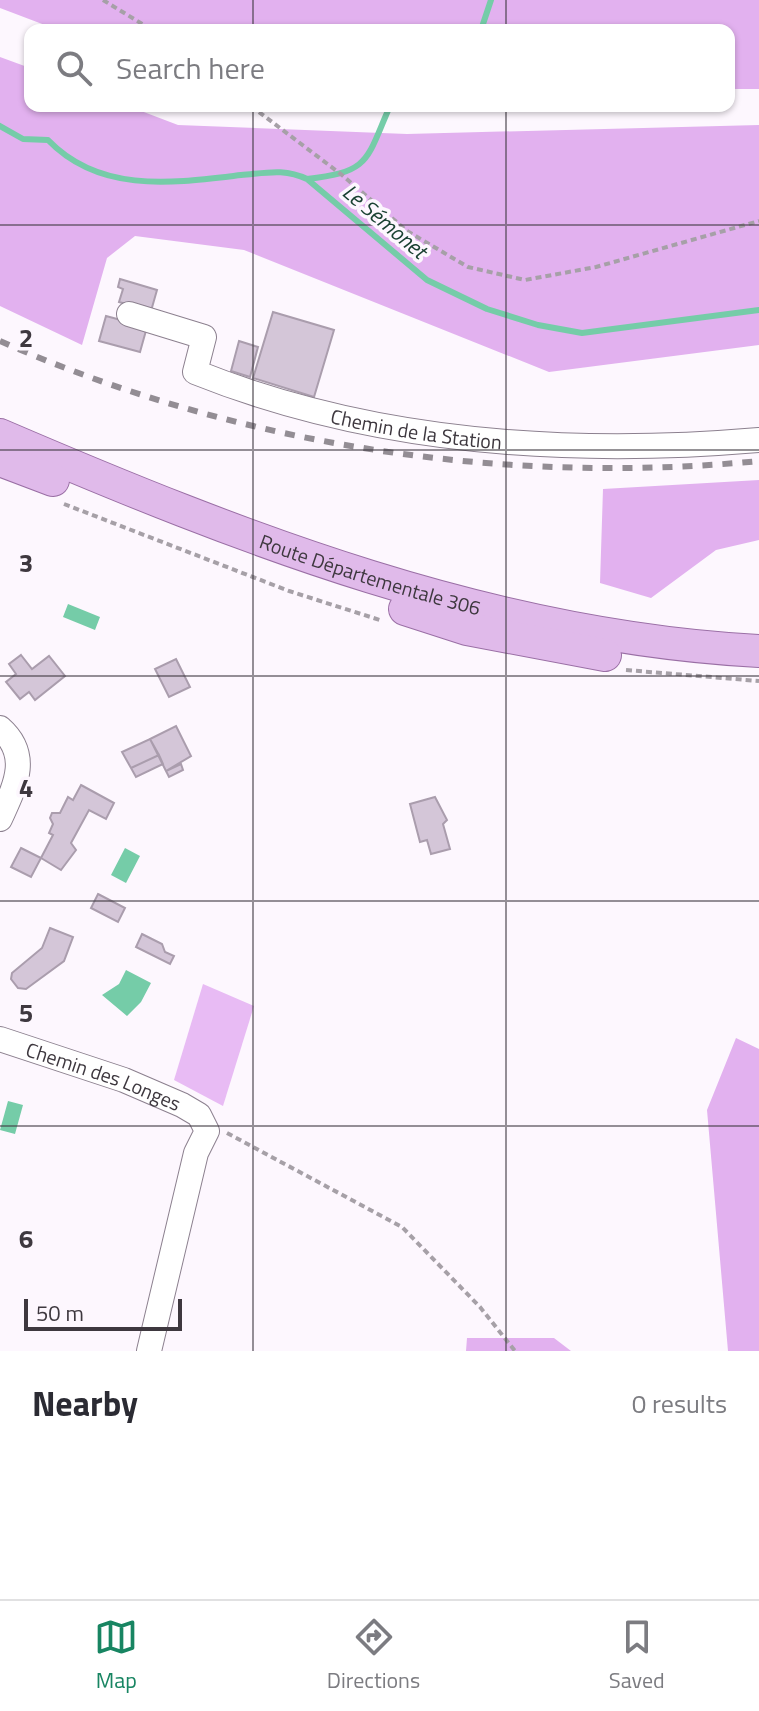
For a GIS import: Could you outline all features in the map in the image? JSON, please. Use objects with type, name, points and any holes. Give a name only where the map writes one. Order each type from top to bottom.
[{"type":"main road","name":"Route Départementale 306","points":[[0,435],[139,495],[300,555],[467,605],[636,639],[759,651]]},
{"type":"main road","name":"Route Départementale 306","points":[[0,460],[297,573],[467,629],[636,661],[759,668]]},
{"type":"street","name":"Chemin de la Station","points":[[129,314],[204,337],[195,372],[239,390],[372,425],[562,447],[759,440]]},
{"type":"street","points":[[0,728],[17,750],[19,771],[0,819]]},
{"type":"street","name":"Chemin des Longes","points":[[0,1039],[124,1080],[182,1105],[204,1121]]},
{"type":"street","points":[[149,1351],[196,1153],[207,1131],[204,1121]]},
{"type":"path","points":[[103,0],[142,24]]},
{"type":"path","points":[[258,112],[407,231],[468,267],[525,280],[596,267],[759,221]]},
{"type":"path","points":[[204,1121],[402,1227],[480,1307],[515,1351]]},
{"type":"shaded area","points":[[0,0],[759,0],[759,89],[735,89],[735,24],[42,24],[0,8]]},
{"type":"shaded area","points":[[0,57],[24,66],[24,112],[144,112],[178,125],[407,134],[759,125],[759,345],[549,372],[244,250],[135,236],[107,258],[82,345],[0,306]]},
{"type":"shaded area","points":[[759,480],[759,540],[716,550],[651,598],[600,583],[603,489]]},
{"type":"shaded area","points":[[68,604],[100,617],[95,630],[63,617]]},
{"type":"shaded area","points":[[125,848],[140,856],[126,883],[111,875]]},
{"type":"shaded area","points":[[126,970],[151,983],[141,1002],[127,1016],[102,995],[119,984]]},
{"type":"shaded area","points":[[203,984],[254,1006],[223,1106],[174,1080]]},
{"type":"shaded area","points":[[736,1038],[759,1049],[759,1351],[728,1351],[707,1110]]},
{"type":"shaded area","points":[[8,1101],[23,1105],[15,1134],[0,1130]]},
{"type":"shaded area","points":[[467,1338],[554,1338],[571,1351],[466,1351]]},
{"type":"building","points":[[120,279],[157,290],[151,311],[119,302],[123,289],[118,287]]},
{"type":"building","points":[[273,312],[334,330],[314,397],[253,378]]},
{"type":"building","points":[[106,316],[147,327],[140,352],[99,341]]},
{"type":"building","points":[[239,341],[258,347],[250,377],[231,371]]},
{"type":"building","points":[[21,655],[32,669],[49,656],[65,676],[35,700],[29,692],[20,699],[6,682],[16,674],[9,664]]},
{"type":"building","points":[[176,659],[190,687],[169,697],[155,669]]},
{"type":"building","points":[[176,726],[191,756],[166,771],[150,739]]},
{"type":"building","points":[[150,739],[159,755],[131,768],[122,752]]},
{"type":"building","points":[[159,755],[163,764],[136,777],[131,768]]},
{"type":"building","points":[[181,764],[183,770],[169,777],[166,771]]},
{"type":"building","points":[[81,785],[114,803],[106,819],[89,810],[71,843],[76,850],[61,870],[41,858],[53,835],[49,833],[53,824],[50,818],[52,813],[60,813],[68,797],[73,800]]},
{"type":"building","points":[[435,797],[447,820],[443,824],[450,849],[431,854],[427,840],[420,842],[410,804]]},
{"type":"building","points":[[21,848],[41,858],[31,877],[11,867]]},
{"type":"building","points":[[98,894],[125,908],[118,922],[91,908]]},
{"type":"building","points":[[50,928],[73,937],[64,961],[26,989],[18,988],[11,979],[12,973],[42,948]]},
{"type":"building","points":[[142,934],[162,944],[165,952],[174,956],[170,964],[136,947]]},
{"type":"waterway","points":[[483,24],[491,0]]},
{"type":"waterway","points":[[307,179],[344,172],[364,160],[387,112]]},
{"type":"waterway","name":"Le Sémonet","points":[[0,126],[23,139],[48,140],[68,157],[114,177],[164,182],[275,172],[299,176],[307,179],[427,280],[487,309],[538,325],[582,333],[759,310]]},
{"type":"railway","points":[[0,341],[90,377],[182,407],[276,431],[372,449],[468,461],[565,467],[663,467],[759,461]]}]
